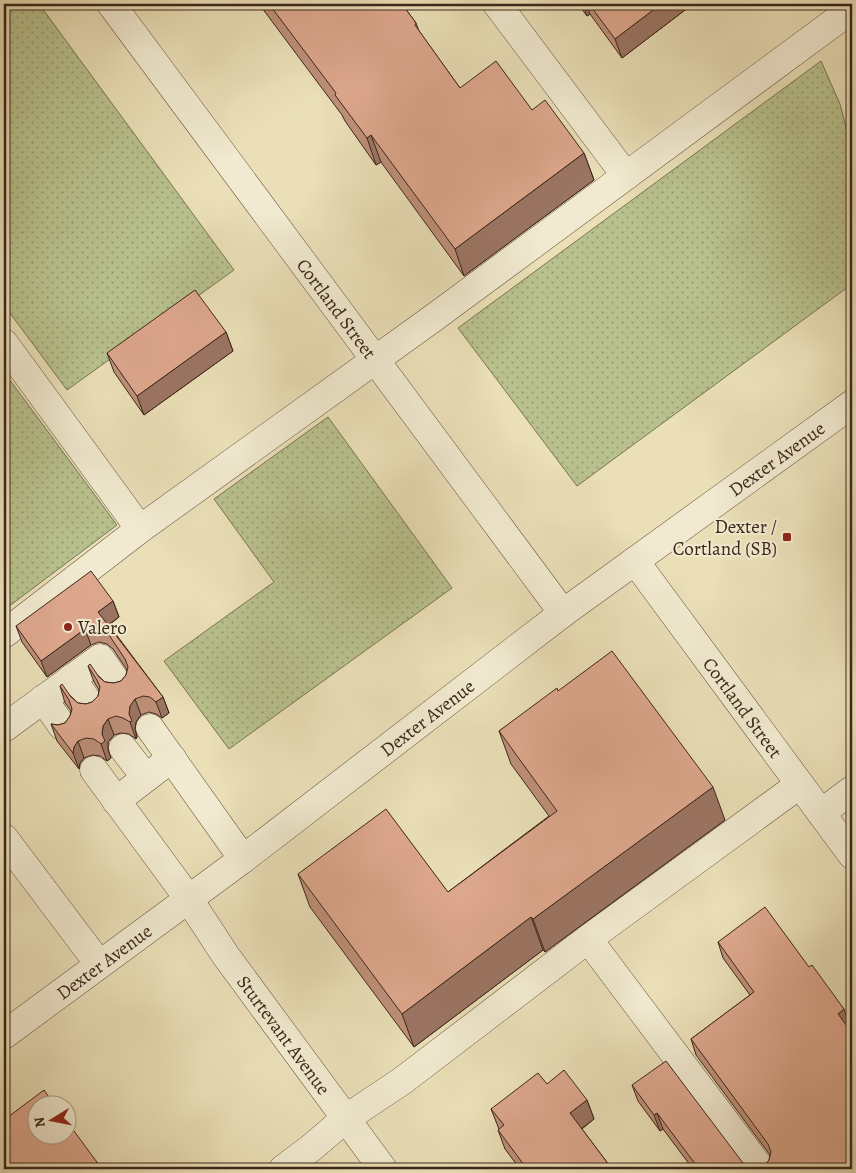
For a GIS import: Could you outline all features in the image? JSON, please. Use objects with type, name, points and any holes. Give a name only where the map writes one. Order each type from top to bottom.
[{"type":"street","name":"Cortland Street","points":[[112,4],[563,613]]},
{"type":"street","points":[[497,4],[626,176]]},
{"type":"street","points":[[4,634],[140,529],[376,360],[852,9]]},
{"type":"street","points":[[4,343],[140,529]]},
{"type":"street","name":"Dexter Avenue","points":[[4,1035],[243,859],[563,613],[852,404]]},
{"type":"street","name":"Cortland Street","points":[[635,561],[852,855]]},
{"type":"street","points":[[4,728],[100,658],[118,684]]},
{"type":"street","points":[[72,678],[90,704]]},
{"type":"street","points":[[43,699],[62,726]]},
{"type":"street","points":[[150,728],[243,859]]},
{"type":"street","points":[[123,748],[146,778]]},
{"type":"street","points":[[116,801],[172,758]]},
{"type":"street","name":"Sturtevant Avenue","points":[[94,770],[188,898],[226,956],[345,1119],[384,1169]]},
{"type":"street","points":[[283,1169],[345,1119],[402,1081],[588,939],[799,785]]},
{"type":"street","points":[[821,814],[852,790]]},
{"type":"street","points":[[4,838],[99,964]]},
{"type":"street","points":[[588,939],[761,1169]]},
{"type":"green space","points":[[5,4],[39,4],[234,270],[67,390],[4,305]]},
{"type":"green space","points":[[821,61],[840,104],[852,150],[852,284],[577,486],[458,328]]},
{"type":"green space","points":[[9,379],[117,525],[4,610],[4,383]]},
{"type":"green space","points":[[328,417],[452,588],[229,749],[164,661],[274,582],[214,499]]},
{"type":"building","points":[[269,4],[402,4],[460,88],[496,61],[532,110],[545,100],[584,153],[455,249],[371,135],[367,138],[335,95],[336,93]]},
{"type":"building","points":[[589,4],[661,4],[615,39]]},
{"type":"building","points":[[195,290],[226,332],[137,396],[107,353]]},
{"type":"building","points":[[91,571],[113,601],[98,612],[163,697],[156,702],[150,697],[143,696],[135,699],[130,706],[129,714],[132,721],[130,722],[116,716],[108,719],[103,726],[102,734],[105,741],[101,744],[94,739],[86,738],[78,741],[73,753],[51,724],[65,723],[72,709],[69,700],[60,686],[62,684],[78,703],[86,704],[92,702],[98,696],[100,687],[88,666],[90,664],[105,682],[114,683],[121,681],[126,675],[128,667],[125,659],[107,632],[93,626],[85,629],[41,661],[16,626]]},
{"type":"building","points":[[612,651],[713,787],[533,919],[531,917],[402,1014],[298,874],[386,809],[448,892],[557,811],[499,731],[557,688],[558,691]]},
{"type":"building","points":[[765,907],[809,967],[812,965],[844,1009],[838,1014],[852,1033],[852,1169],[701,1169],[657,1113],[654,1115],[632,1085],[666,1061],[743,1163],[750,1168],[758,1168],[765,1165],[769,1160],[771,1152],[768,1144],[691,1039],[754,992],[718,942]]},
{"type":"building","points":[[564,1070],[587,1100],[570,1113],[612,1169],[527,1169],[498,1130],[504,1125],[491,1109],[538,1073],[547,1084]]},
{"type":"building","points":[[44,1090],[48,1096],[36,1096]]},
{"type":"building","points":[[28,1102],[28,1146],[78,1146],[78,1137],[102,1169],[4,1169],[4,1120]]},
{"type":"place","name":"Dexter / Cortland (SB)","points":[[787,537]]},
{"type":"place","name":"Valero","points":[[68,627]]}]
